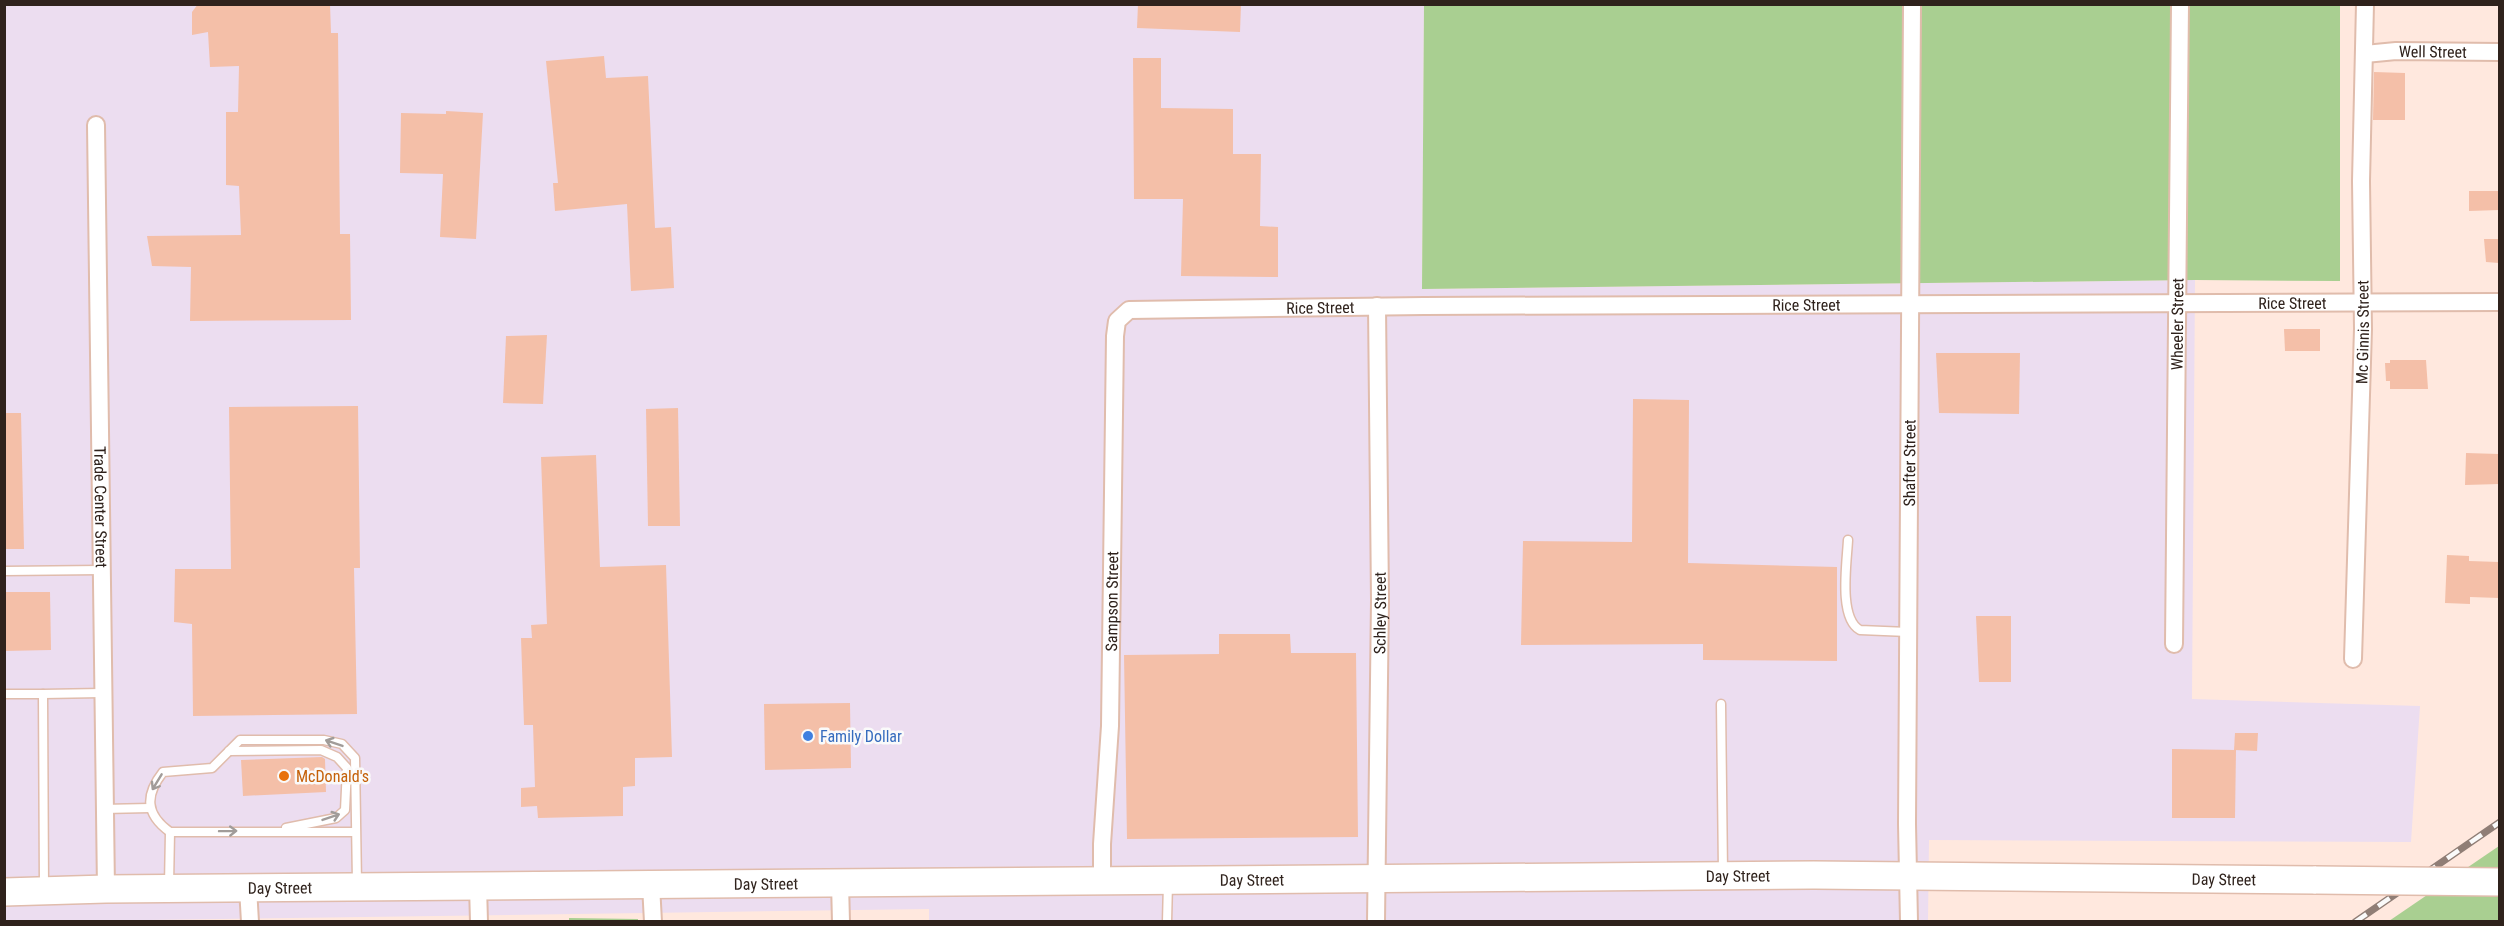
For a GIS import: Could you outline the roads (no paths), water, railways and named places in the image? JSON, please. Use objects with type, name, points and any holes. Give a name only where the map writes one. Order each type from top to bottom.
[{"type":"main road","name":"Day Street","points":[[4,892],[106,889],[1723,876],[2499,882]]},
{"type":"street","name":"Shafter Street","points":[[1909,921],[1906,824],[1912,4]]},
{"type":"street","name":"Wheeler Street","points":[[2174,644],[2180,4]]},
{"type":"street","name":"Mc Ginnis Street","points":[[2353,659],[2362,302],[2361,181],[2365,4]]},
{"type":"street","name":"Well Street","points":[[2365,54],[2396,51],[2499,52]]},
{"type":"street","name":"Trade Center Street","points":[[96,125],[103,809],[106,889]]},
{"type":"street","name":"Rice Street","points":[[1117,321],[1129,310],[1145,308],[2499,302]]},
{"type":"street","name":"Schley Street","points":[[1376,921],[1380,600],[1377,306]]},
{"type":"street","name":"Sampson Street","points":[[1102,881],[1102,844],[1110,726],[1117,321]]},
{"type":"street","points":[[840,883],[842,921]]},
{"type":"street","points":[[651,885],[652,921]]},
{"type":"street","points":[[478,886],[479,921]]},
{"type":"street","points":[[248,888],[250,921]]},
{"type":"lane","points":[[1848,540],[1845,601],[1856,627],[1860,630],[1908,632]]},
{"type":"lane","points":[[4,571],[101,570]]},
{"type":"lane","points":[[4,694],[102,693]]},
{"type":"lane","points":[[43,694],[44,891]]},
{"type":"lane","points":[[1721,704],[1723,876]]},
{"type":"lane","points":[[356,832],[170,832],[157,823],[150,808],[152,786],[163,772],[212,768],[240,740],[324,740],[342,744],[355,758],[357,887]]},
{"type":"lane","points":[[229,751],[321,750],[337,757],[347,768],[345,810],[336,818],[274,831]]},
{"type":"lane","points":[[103,809],[150,808]]},
{"type":"lane","points":[[169,889],[170,832]]},
{"type":"lane","points":[[1167,921],[1168,880]]},
{"type":"railway","points":[[2355,922],[2500,822]]},
{"type":"place","name":"Family Dollar","points":[[808,736]]},
{"type":"place","name":"McDonald's","points":[[284,776]]}]
